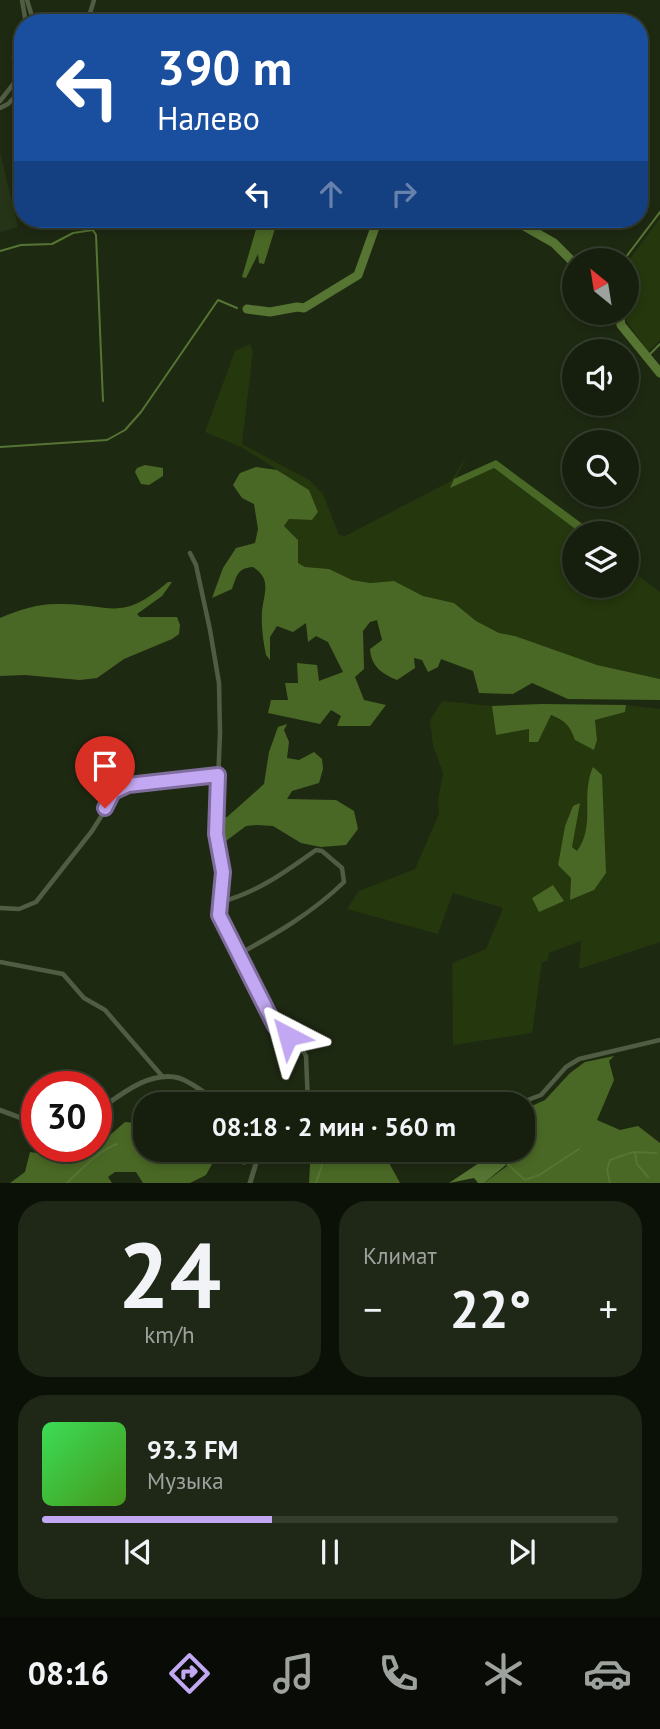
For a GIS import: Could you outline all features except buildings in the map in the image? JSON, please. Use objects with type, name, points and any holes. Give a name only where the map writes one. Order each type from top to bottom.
[{"type":"street","points":[[0,101],[13,87],[14,81]]},
{"type":"street","points":[[0,108],[14,98]]},
{"type":"street","points":[[190,553],[196,565],[208,617],[219,683],[216,834],[223,872],[219,915],[275,1026],[300,1046],[306,1056],[308,1092]]},
{"type":"street","points":[[0,908],[19,909],[36,902],[97,825],[113,792],[119,788],[218,775]]},
{"type":"street","points":[[221,903],[245,896],[269,884],[316,850],[322,851],[342,868],[344,882],[334,892],[296,923],[237,955]]},
{"type":"street","points":[[0,962],[60,973],[83,998],[105,1010],[162,1076]]},
{"type":"street","points":[[535,1098],[541,1096],[566,1067],[579,1059],[660,1040]]},
{"type":"street","points":[[112,1102],[139,1084],[162,1076],[180,1079],[201,1092]]},
{"type":"street","points":[[0,1110],[21,1118]]},
{"type":"street","points":[[250,1183],[257,1162]]},
{"type":"shaded area","points":[[0,152],[14,210],[14,228],[0,232]]},
{"type":"shaded area","points":[[660,218],[660,340],[648,352],[630,326],[639,326],[638,248]]},
{"type":"shaded area","points":[[256,228],[275,228],[264,264],[259,263],[258,254],[246,278],[242,277]]},
{"type":"shaded area","points":[[250,344],[253,351],[242,444],[309,480],[323,494],[339,535],[345,536],[451,481],[468,454],[451,487],[493,468],[564,521],[562,521],[562,598],[639,598],[639,576],[660,592],[660,679],[597,665],[515,636],[499,633],[476,621],[454,603],[423,596],[394,581],[370,583],[352,580],[329,569],[305,567],[298,563],[298,540],[284,526],[289,519],[312,520],[318,512],[309,490],[243,448],[205,432],[235,351]]},
{"type":"shaded area","points":[[496,460],[578,521],[565,521],[494,468],[450,488],[454,479]]},
{"type":"shaded area","points":[[145,465],[163,468],[163,476],[149,485],[141,484],[135,472],[137,468]]},
{"type":"shaded area","points":[[256,467],[277,470],[309,490],[318,512],[312,520],[289,519],[284,526],[298,540],[298,563],[305,567],[329,569],[352,580],[370,583],[394,581],[423,596],[454,603],[476,621],[499,633],[515,636],[597,665],[660,679],[660,700],[568,699],[532,683],[513,694],[479,693],[473,671],[441,659],[438,667],[428,672],[422,660],[414,658],[415,668],[397,680],[382,672],[373,660],[370,649],[382,640],[377,620],[370,622],[363,631],[364,669],[355,677],[364,700],[386,705],[370,726],[337,726],[341,716],[331,710],[320,724],[268,713],[271,700],[288,700],[285,683],[298,683],[297,663],[317,665],[319,681],[343,672],[328,642],[316,636],[308,642],[306,623],[293,632],[277,626],[270,637],[270,660],[266,655],[262,627],[265,581],[253,567],[241,571],[232,589],[212,598],[223,568],[236,548],[255,543],[258,529],[254,504],[242,498],[233,485],[240,473]]},
{"type":"shaded area","points":[[168,582],[172,582],[162,596],[137,614],[140,617],[177,617],[179,634],[172,639],[124,659],[97,678],[80,680],[25,675],[0,676],[0,618],[50,604],[126,607],[138,603]]},
{"type":"shaded area","points":[[442,701],[492,706],[496,735],[529,729],[530,742],[538,742],[551,715],[597,740],[595,720],[625,712],[626,705],[660,709],[660,942],[579,969],[581,941],[549,953],[548,961],[542,962],[532,1033],[453,1045],[452,963],[486,949],[503,908],[453,893],[438,934],[347,909],[359,891],[415,869],[439,814],[438,800],[443,773],[433,746],[430,720]],"holes":[[[588,779],[594,890],[570,900],[571,878],[558,865],[565,826],[573,806],[572,847],[577,851],[586,838]]]},
{"type":"shaded area","points":[[626,705],[625,712],[595,720],[597,740],[594,750],[575,740],[566,724],[551,715],[538,742],[529,742],[529,729],[496,735],[492,706]]},
{"type":"shaded area","points":[[287,724],[284,730],[289,742],[287,758],[299,760],[314,752],[322,759],[323,769],[319,783],[292,791],[287,799],[336,800],[354,811],[358,829],[346,845],[321,847],[301,843],[273,826],[246,826],[222,844],[218,834],[220,818],[227,817],[264,784],[269,752],[278,727]]},
{"type":"shaded area","points":[[593,767],[602,775],[606,873],[594,890],[570,900],[571,878],[558,865],[565,826],[573,806],[580,803],[572,847],[577,851],[583,841],[589,778]]},
{"type":"shaded area","points":[[553,885],[564,901],[539,912],[532,898]]},
{"type":"shaded area","points":[[614,1056],[609,1061],[614,1080],[597,1120],[620,1130],[638,1126],[660,1143],[660,1183],[484,1183],[507,1166],[505,1162],[535,1162],[535,1105],[545,1100],[570,1073],[585,1062]]},
{"type":"shaded area","points":[[125,1122],[133,1123],[133,1162],[217,1162],[212,1164],[206,1175],[190,1183],[143,1183],[136,1172],[115,1172],[108,1177],[112,1183],[10,1183],[25,1172],[28,1162],[112,1162],[112,1133]]},
{"type":"shaded area","points":[[308,1162],[389,1162],[400,1183],[309,1183]]},
{"type":"shaded area","points":[[480,1162],[503,1162],[506,1165],[484,1183],[478,1183],[474,1178],[449,1183]]},
{"type":"waterway","points":[[648,228],[660,212]]},
{"type":"waterway","points":[[247,309],[270,312],[304,308],[358,275],[375,228]]},
{"type":"waterway","points":[[528,228],[554,243],[562,251]]},
{"type":"waterway","points":[[633,248],[648,228]]},
{"type":"waterway","points":[[0,251],[21,245],[52,244],[73,233],[93,230],[96,235],[103,401]]},
{"type":"waterway","points":[[0,447],[107,440],[125,430],[141,412],[218,300],[237,308]]},
{"type":"waterway","points":[[622,326],[660,373]]},
{"type":"waterway","points":[[647,357],[660,344]]},
{"type":"waterway","points":[[67,1183],[97,1156],[117,1144]]},
{"type":"waterway","points":[[508,1162],[525,1180],[539,1175],[579,1149]]},
{"type":"waterway","points":[[610,1183],[607,1170],[610,1160],[633,1152],[656,1153]]},
{"type":"waterway","points":[[635,1153],[637,1164],[648,1177]]},
{"type":"waterway","points":[[316,1183],[323,1162]]},
{"type":"route","points":[[105,808],[113,792],[128,785],[218,775],[216,834],[223,872],[219,915],[275,1026],[288,1036]]}]
